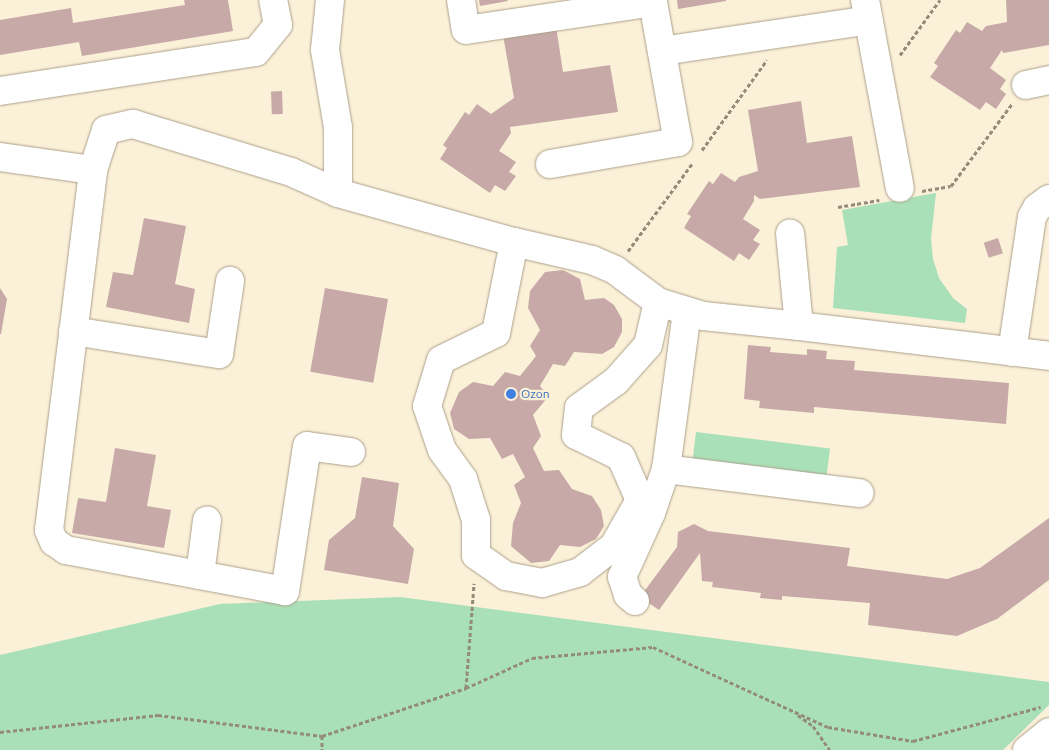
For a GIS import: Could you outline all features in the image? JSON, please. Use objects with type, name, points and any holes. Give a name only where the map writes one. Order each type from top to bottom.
[{"type":"street","points":[[0,91],[256,52],[278,25],[273,0]]},
{"type":"street","points":[[330,0],[325,50],[338,128],[338,193]]},
{"type":"street","points":[[460,0],[466,30],[653,1],[678,142],[550,164]]},
{"type":"street","points":[[662,51],[867,10],[900,193]]},
{"type":"street","points":[[352,452],[307,446],[284,591],[66,550],[54,542],[49,530],[93,170],[106,130],[133,124],[291,172],[338,193],[514,242],[604,264],[658,302],[703,316],[1049,356]]},
{"type":"street","points":[[0,157],[93,170]]},
{"type":"street","points":[[1012,352],[1032,217],[1037,208],[1049,199]]},
{"type":"street","points":[[790,233],[799,326]]},
{"type":"street","points":[[514,242],[496,333],[441,360],[428,406],[442,450],[463,479],[476,520],[476,555],[506,576],[542,583],[580,572],[614,546],[640,500],[621,457],[576,435],[578,408],[616,381],[648,345],[658,302]]},
{"type":"street","points":[[73,331],[219,354],[230,281]]},
{"type":"street","points":[[635,601],[628,595],[622,577],[651,513],[666,469],[688,311]]},
{"type":"street","points":[[666,469],[860,493]]},
{"type":"street","points":[[200,575],[207,520]]},
{"type":"street","points":[[1027,750],[1049,732]]},
{"type":"path","points":[[880,82],[940,0]]},
{"type":"path","points":[[838,207],[900,193],[951,186],[1038,82]]},
{"type":"path","points":[[466,688],[476,555]]},
{"type":"path","points":[[0,732],[158,714],[322,736],[466,688],[532,658],[653,647],[828,726],[912,740],[1049,707]]},
{"type":"path","points":[[793,711],[813,726],[830,750]]},
{"type":"path","points":[[322,736],[322,750]]},
{"type":"green space","points":[[936,193],[931,239],[933,259],[939,278],[953,298],[967,309],[965,323],[833,308],[837,247],[848,245],[842,210]]},
{"type":"green space","points":[[696,432],[830,448],[826,477],[692,461]]},
{"type":"green space","points":[[400,597],[1049,682],[1049,705],[1003,750],[0,750],[0,655],[220,604]]},
{"type":"building","points":[[184,0],[228,0],[233,31],[82,56],[79,42],[0,55],[0,20],[71,8],[73,23],[185,5]]},
{"type":"building","points":[[479,0],[507,0],[508,1],[480,6]]},
{"type":"building","points":[[677,0],[726,0],[726,1],[678,9]]},
{"type":"building","points":[[1006,0],[1049,0],[1049,45],[1003,53],[1002,50],[990,68],[1006,80],[1000,89],[1006,94],[996,109],[986,102],[980,110],[930,77],[938,66],[934,63],[956,30],[960,33],[967,22],[982,31],[986,26],[1007,22]]},
{"type":"building","points":[[556,26],[563,72],[610,65],[618,112],[510,127],[511,133],[499,151],[516,162],[509,172],[516,176],[505,191],[495,185],[490,193],[440,159],[447,148],[443,145],[465,112],[469,115],[477,104],[491,114],[514,98],[503,35]]},
{"type":"building","points":[[271,91],[282,91],[283,114],[272,114]]},
{"type":"building","points":[[801,101],[807,143],[852,136],[860,187],[760,199],[754,195],[754,201],[743,219],[760,230],[753,240],[760,244],[749,260],[739,253],[734,261],[684,228],[691,216],[687,214],[709,181],[713,184],[721,173],[735,182],[739,177],[758,171],[748,110]]},
{"type":"building","points":[[144,218],[186,226],[175,284],[195,289],[189,323],[106,307],[113,272],[133,275]]},
{"type":"building","points":[[998,238],[1003,253],[989,258],[984,243]]},
{"type":"building","points":[[563,270],[580,279],[585,300],[604,298],[614,305],[622,319],[622,332],[614,347],[602,354],[574,352],[565,366],[553,364],[540,386],[548,397],[533,415],[541,436],[533,448],[544,471],[559,470],[572,489],[592,496],[601,510],[604,526],[596,539],[580,547],[560,545],[549,561],[531,563],[511,546],[513,523],[521,503],[514,485],[525,477],[513,454],[502,459],[490,438],[469,439],[454,429],[450,413],[459,392],[473,382],[493,386],[505,372],[520,376],[536,356],[530,346],[540,330],[528,308],[530,291],[545,272]]},
{"type":"building","points":[[0,288],[7,299],[1,334],[0,334]]},
{"type":"building","points":[[325,288],[388,299],[373,383],[310,372]]},
{"type":"building","points":[[748,345],[771,347],[770,352],[807,355],[807,349],[827,351],[826,359],[855,361],[854,370],[1009,383],[1006,424],[814,407],[814,413],[759,408],[760,401],[744,399]]},
{"type":"building","points":[[115,448],[156,455],[147,506],[171,510],[164,548],[72,533],[78,498],[106,502]]},
{"type":"building","points":[[362,477],[399,483],[393,526],[414,549],[408,584],[324,570],[329,540],[355,518]]},
{"type":"building","points":[[1049,518],[1049,580],[997,619],[957,636],[868,625],[870,603],[782,596],[782,600],[760,598],[761,593],[712,587],[713,582],[702,581],[700,553],[659,610],[640,597],[677,547],[678,532],[694,524],[708,531],[850,548],[847,566],[947,579],[980,568]]},
{"type":"place","name":"Ozon","points":[[511,394]]}]
